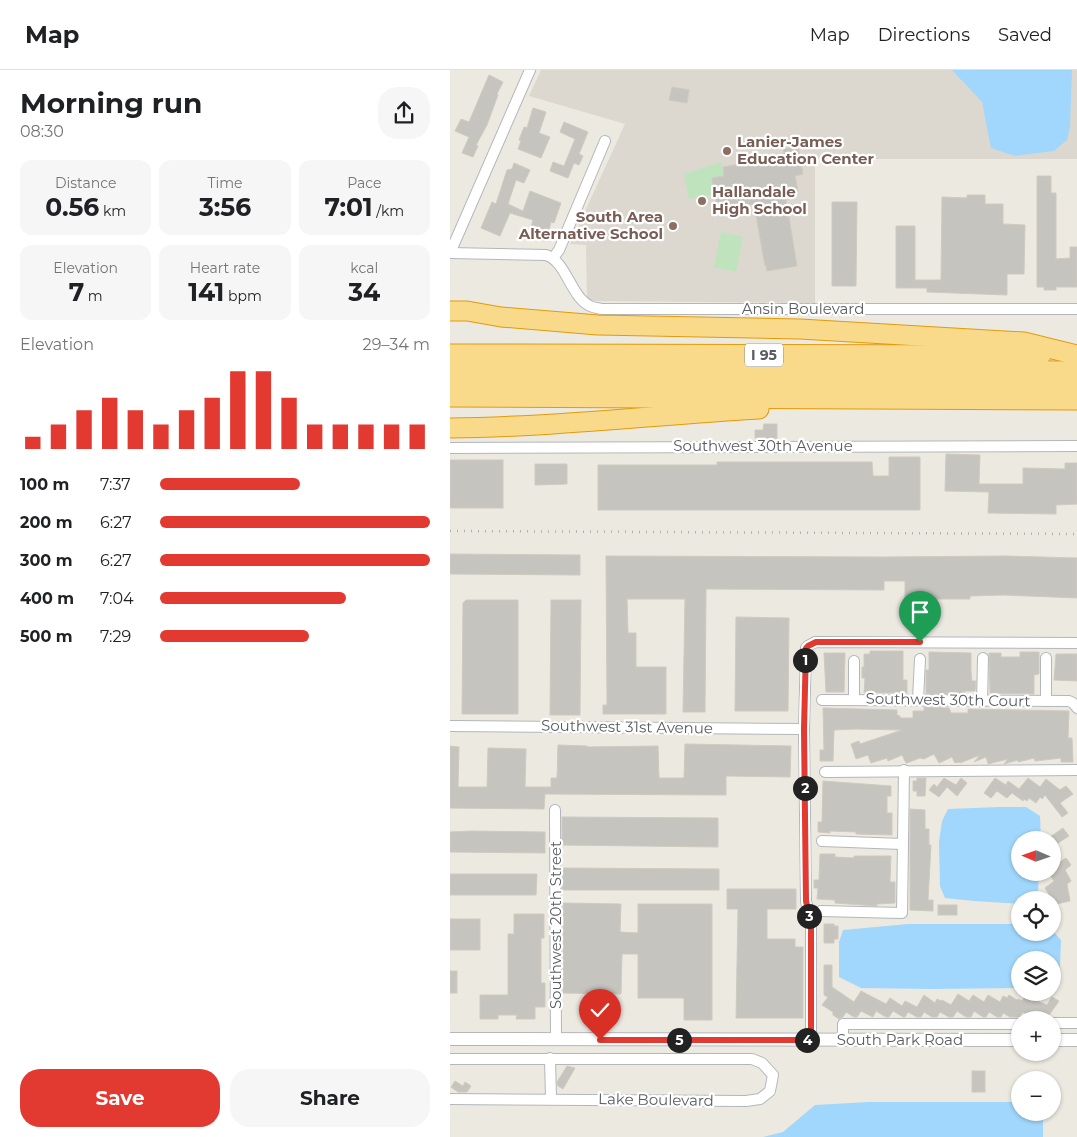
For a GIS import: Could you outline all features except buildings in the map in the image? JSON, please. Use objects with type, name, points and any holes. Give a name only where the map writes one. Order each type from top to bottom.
[{"type":"highway","points":[[450,311],[467,311],[501,317],[598,325],[800,329],[1024,342],[1077,355]]},
{"type":"highway","name":"I 95","points":[[450,354],[1077,355]]},
{"type":"highway","points":[[450,369],[1077,371]]},
{"type":"highway","points":[[450,383],[1077,386]]},
{"type":"highway","points":[[450,397],[1077,400]]},
{"type":"highway","points":[[450,428],[615,421],[768,408],[842,398]]},
{"type":"highway","points":[[1045,400],[1077,406]]},
{"type":"street","points":[[530,70],[450,253],[546,255],[553,258],[559,250],[605,141]]},
{"type":"street","name":"Ansin Boulevard","points":[[553,258],[583,301],[591,307],[602,309],[1077,309]]},
{"type":"street","name":"Southwest 30th Avenue","points":[[450,448],[1077,446]]},
{"type":"street","points":[[811,1040],[811,924],[806,901],[804,729],[805,653],[808,646],[816,642],[1077,643]]},
{"type":"street","points":[[982,702],[983,658]]},
{"type":"street","points":[[1046,658],[1046,701]]},
{"type":"street","points":[[918,700],[920,659]]},
{"type":"street","points":[[854,662],[854,699]]},
{"type":"street","name":"Southwest 30th Court","points":[[822,700],[1046,701],[1075,705]]},
{"type":"street","name":"Southwest 31st Avenue","points":[[450,726],[804,729]]},
{"type":"street","points":[[821,912],[902,913],[904,770]]},
{"type":"street","points":[[825,772],[1077,770]]},
{"type":"street","name":"Southwest 20th Street","points":[[555,810],[556,1040]]},
{"type":"street","points":[[822,841],[902,844]]},
{"type":"street","points":[[1061,1024],[1077,1023]]},
{"type":"street","points":[[843,1040],[843,1024],[1011,1024]]},
{"type":"street","name":"South Park Road","points":[[450,1038],[556,1040],[1011,1040]]},
{"type":"street","points":[[1061,1040],[1077,1040]]},
{"type":"street","points":[[450,1059],[550,1058],[551,1099]]},
{"type":"street","name":"Lake Boulevard","points":[[450,1099],[746,1101],[760,1099],[770,1091],[773,1075],[762,1063],[752,1059],[550,1058]]},
{"type":"shaded area","name":"Hallandale High School","points":[[541,70],[1077,70],[1077,159],[815,159],[815,303],[592,301],[587,300],[586,245],[570,244],[625,124],[529,96]]},
{"type":"green space","points":[[721,162],[724,176],[715,194],[689,199],[684,174]]},
{"type":"green space","points":[[721,232],[743,237],[736,272],[714,267]]},
{"type":"water","points":[[952,70],[1072,70],[1070,127],[1067,140],[1054,151],[1015,156],[991,148],[982,102]]},
{"type":"water","points":[[1026,807],[1040,816],[1041,831],[1011,831],[1011,881],[1039,881],[1038,891],[1011,891],[1011,903],[945,898],[940,886],[939,842],[942,821],[948,809]]},
{"type":"water","points":[[908,924],[1011,924],[1011,941],[1061,941],[1061,951],[1011,951],[1011,988],[861,988],[839,977],[839,942],[843,930]]},
{"type":"water","points":[[869,1102],[1011,1102],[1011,1121],[1043,1121],[1043,1137],[763,1137],[783,1132],[815,1105]]},
{"type":"railway","points":[[450,531],[1077,534]]},
{"type":"place","name":"Lanier-James Education Center","points":[[727,151]]},
{"type":"place","name":"Hallandale High School","points":[[702,201]]},
{"type":"place","name":"South Area Alternative School","points":[[673,226]]},
{"type":"route","points":[[600,1040],[811,1040],[811,924],[806,901],[804,729],[806,648],[816,642],[920,642]]}]
